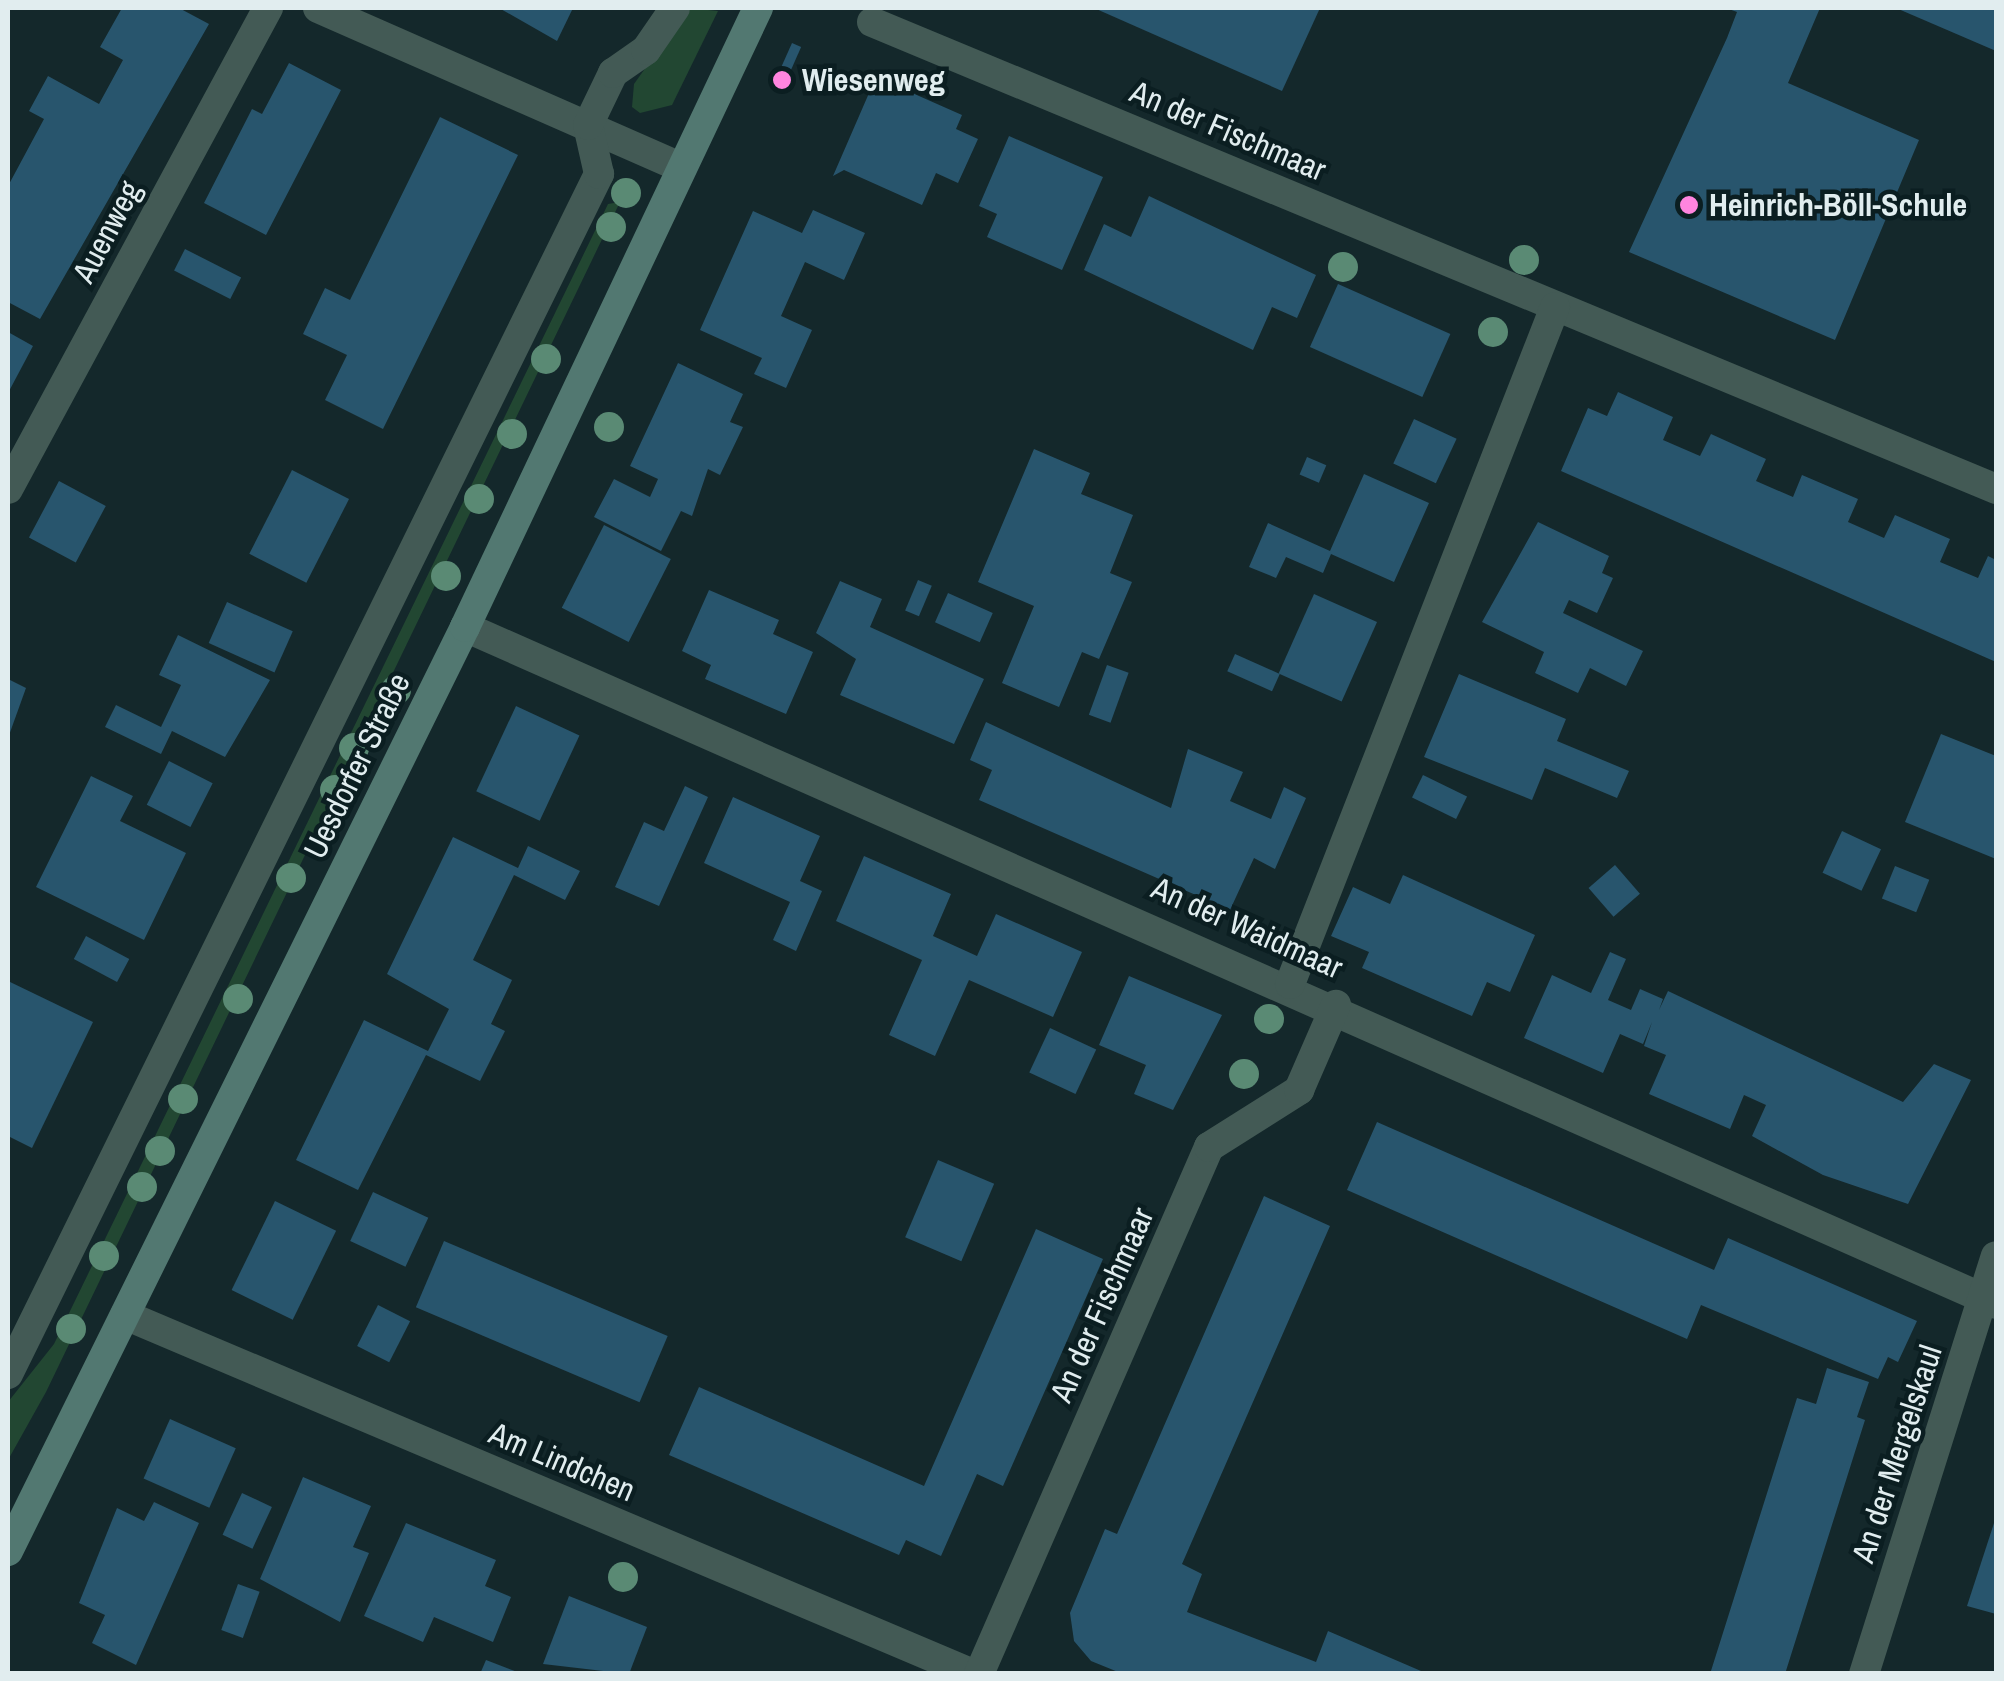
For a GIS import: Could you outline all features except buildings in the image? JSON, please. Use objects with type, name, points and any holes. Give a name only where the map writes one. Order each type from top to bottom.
[{"type":"street","name":"Auenweg","points":[[8,489],[268,8]]},
{"type":"street","points":[[318,8],[678,166]]},
{"type":"street","points":[[588,125],[613,73],[646,50],[675,8]]},
{"type":"street","name":"Uesdorfer Straße","points":[[11,1537],[465,627],[678,166],[758,8]]},
{"type":"street","name":"An der Fischmaar","points":[[872,22],[1996,489]]},
{"type":"street","name":"Uesdorfer Straße","points":[[8,1374],[600,174],[588,125]]},
{"type":"street","points":[[1290,984],[1555,307]]},
{"type":"street","name":"An der Waidmaar","points":[[465,627],[1290,984],[1990,1301]]},
{"type":"street","name":"An der Fischmaar","points":[[976,1674],[1209,1147],[1299,1090],[1336,1005]]},
{"type":"street","name":"An der Mergelskaul","points":[[1864,1674],[1990,1301],[1996,1256]]},
{"type":"street","name":"Am Lindchen","points":[[124,1315],[976,1674]]},
{"type":"green space","points":[[688,8],[718,11],[672,105],[640,113],[632,107],[634,84]]},
{"type":"green space","points":[[620,202],[46,1392],[8,1460],[8,1402],[54,1344],[608,204]]},
{"type":"place","name":"Wiesenweg","points":[[782,80]]},
{"type":"place","name":"Heinrich-Böll-Schule","points":[[1689,205]]}]
